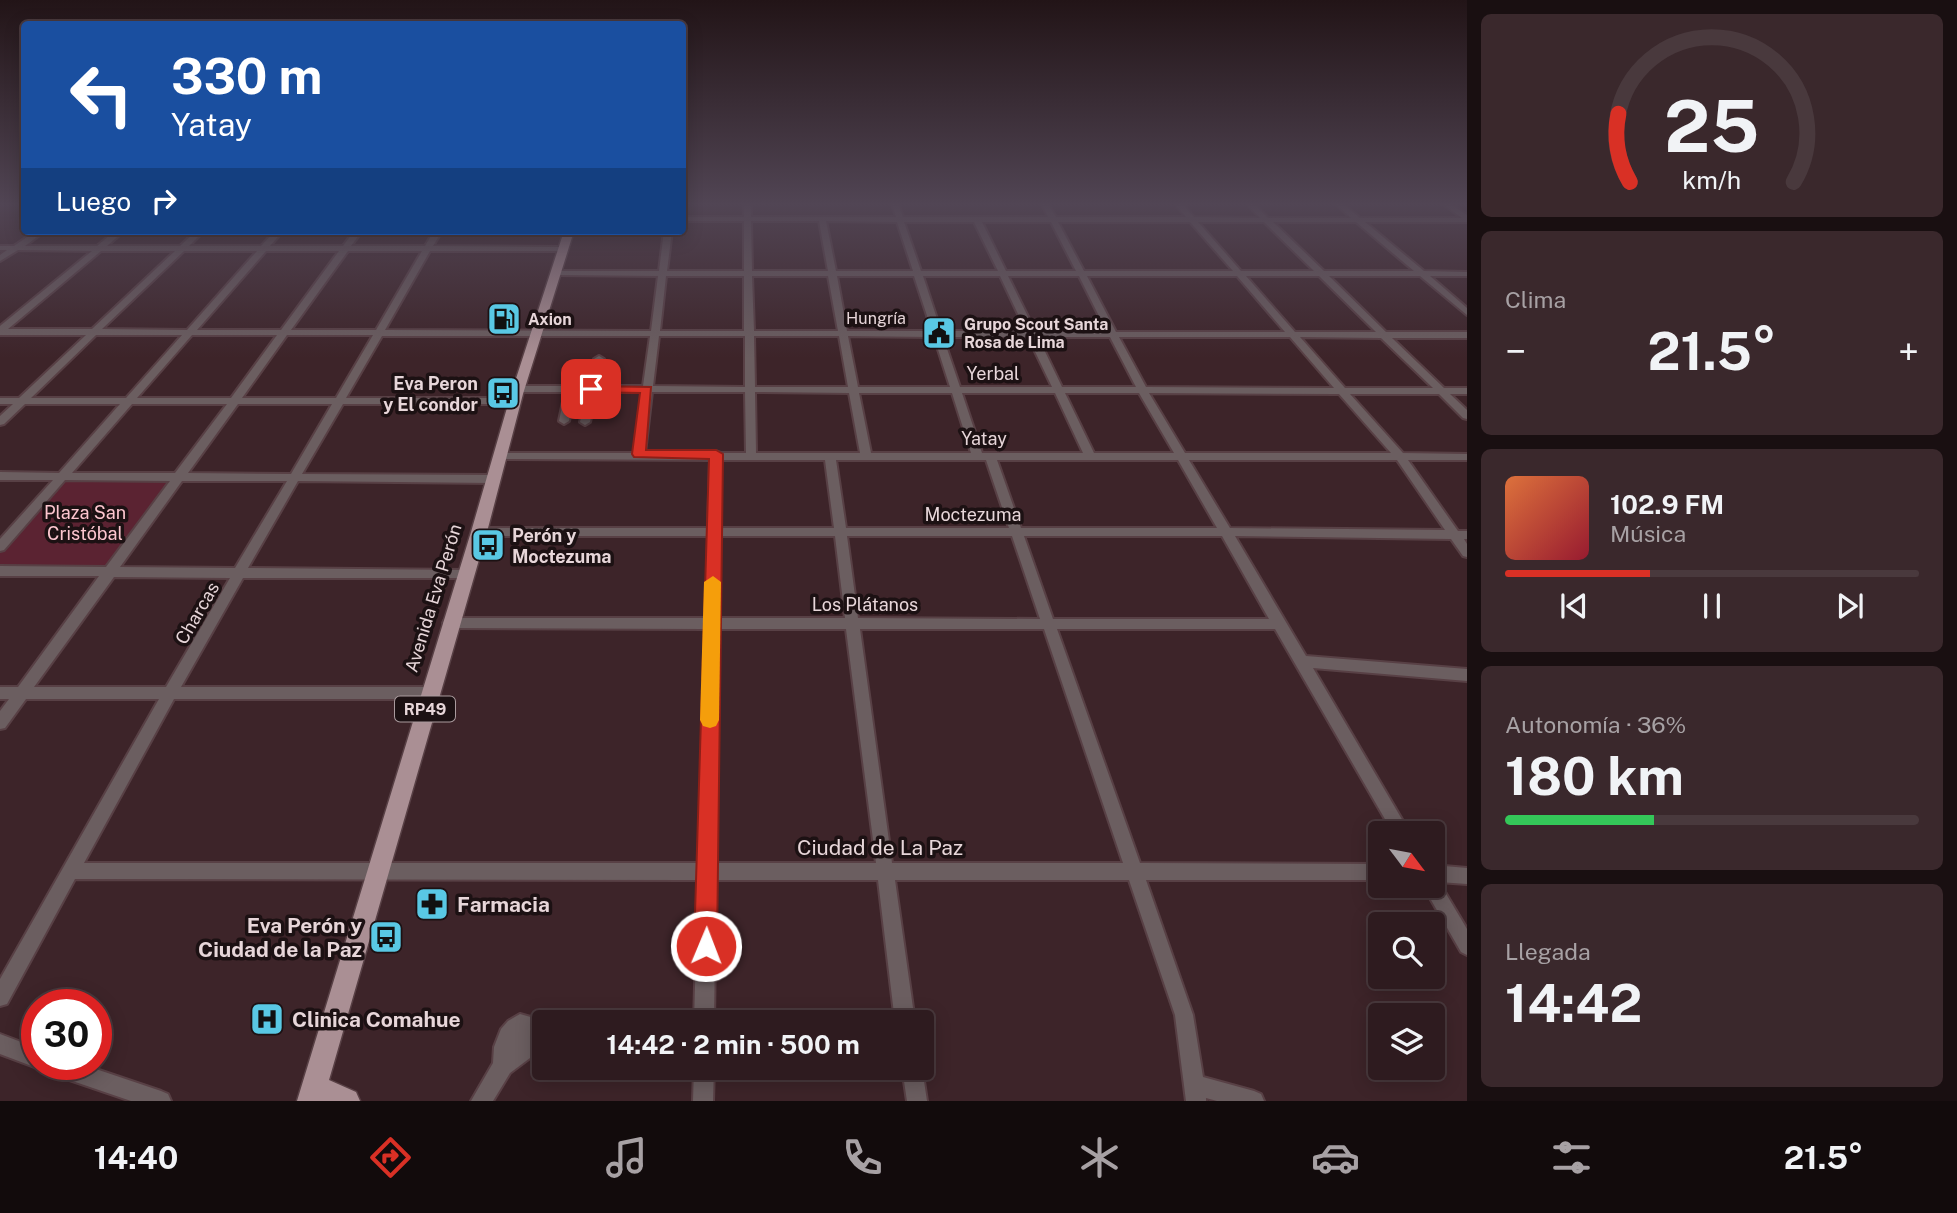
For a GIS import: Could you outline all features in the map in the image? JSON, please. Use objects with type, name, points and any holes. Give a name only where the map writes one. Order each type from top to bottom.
[{"type":"main road","name":"Avenida Eva Perón","points":[[312,1094],[517,395],[562,255]]},
{"type":"main road","points":[[312,1094],[348,1101]]},
{"type":"street","points":[[0,331],[90,255]]},
{"type":"street","points":[[0,422],[174,255]]},
{"type":"street","points":[[0,547],[256,255]]},
{"type":"street","points":[[0,723],[231,402],[340,255]]},
{"type":"street","name":"Charcas","points":[[0,997],[169,694],[423,255]]},
{"type":"street","points":[[639,454],[664,255]]},
{"type":"street","points":[[747,255],[751,454]]},
{"type":"street","points":[[829,255],[866,456]]},
{"type":"street","points":[[911,255],[955,390],[1014,532],[1184,1015],[1195,1093],[1254,1101]]},
{"type":"street","points":[[995,255],[1089,456]]},
{"type":"street","points":[[1072,255],[1143,391],[1184,456],[1395,821]]},
{"type":"street","points":[[1223,255],[1399,456],[1461,535],[1467,553]]},
{"type":"street","points":[[1303,255],[1467,416]]},
{"type":"street","points":[[1400,255],[1467,312]]},
{"type":"street","points":[[556,273],[1467,274]]},
{"type":"street","name":"Hungría","points":[[0,331],[1467,335]]},
{"type":"street","points":[[585,422],[599,359]]},
{"type":"street","points":[[564,421],[571,389]]},
{"type":"street","name":"Yerbal","points":[[0,401],[340,401],[517,395],[571,389],[1467,391]]},
{"type":"street","points":[[704,1010],[716,454]]},
{"type":"street","name":"Yatay","points":[[500,456],[751,454],[1467,457]]},
{"type":"street","points":[[830,455],[903,1010]]},
{"type":"street","points":[[0,476],[494,479]]},
{"type":"street","name":"Moctezuma","points":[[479,532],[1461,535]]},
{"type":"street","points":[[0,571],[465,575]]},
{"type":"street","name":"Los Plátanos","points":[[450,623],[1280,624]]},
{"type":"street","points":[[1302,661],[1467,675]]},
{"type":"street","points":[[0,694],[430,693]]},
{"type":"street","points":[[70,871],[379,869]]},
{"type":"street","name":"Ciudad de La Paz","points":[[379,869],[1368,872]]},
{"type":"street","points":[[1446,874],[1467,876]]},
{"type":"street","points":[[1439,898],[1467,946]]},
{"type":"street","points":[[0,1044],[21,1052]]},
{"type":"street","points":[[481,1101],[503,1066]]},
{"type":"street","points":[[99,1080],[161,1101]]},
{"type":"street","points":[[703,1101],[704,1080]]},
{"type":"street","points":[[914,1080],[917,1101]]},
{"type":"green space","name":"Plaza San Cristóbal","points":[[62,476],[179,476],[110,571],[0,571],[0,547]]},
{"type":"slow traffic","points":[[710,720],[713,582]]},
{"type":"place","name":"Axion","points":[[504,319]]},
{"type":"place","name":"Grupo Scout Santa Rosa de Lima","points":[[939,333]]},
{"type":"place","name":"Eva Peron y El condor","points":[[503,393]]},
{"type":"place","name":"Perón y Moctezuma","points":[[488,545]]},
{"type":"place","name":"Farmacia","points":[[432,904]]},
{"type":"place","name":"Eva Perón y Ciudad de la Paz","points":[[386,937]]},
{"type":"place","name":"Clinica Comahue","points":[[267,1019]]},
{"type":"route","points":[[591,389],[647,389],[639,454],[716,454],[706,946]]}]
